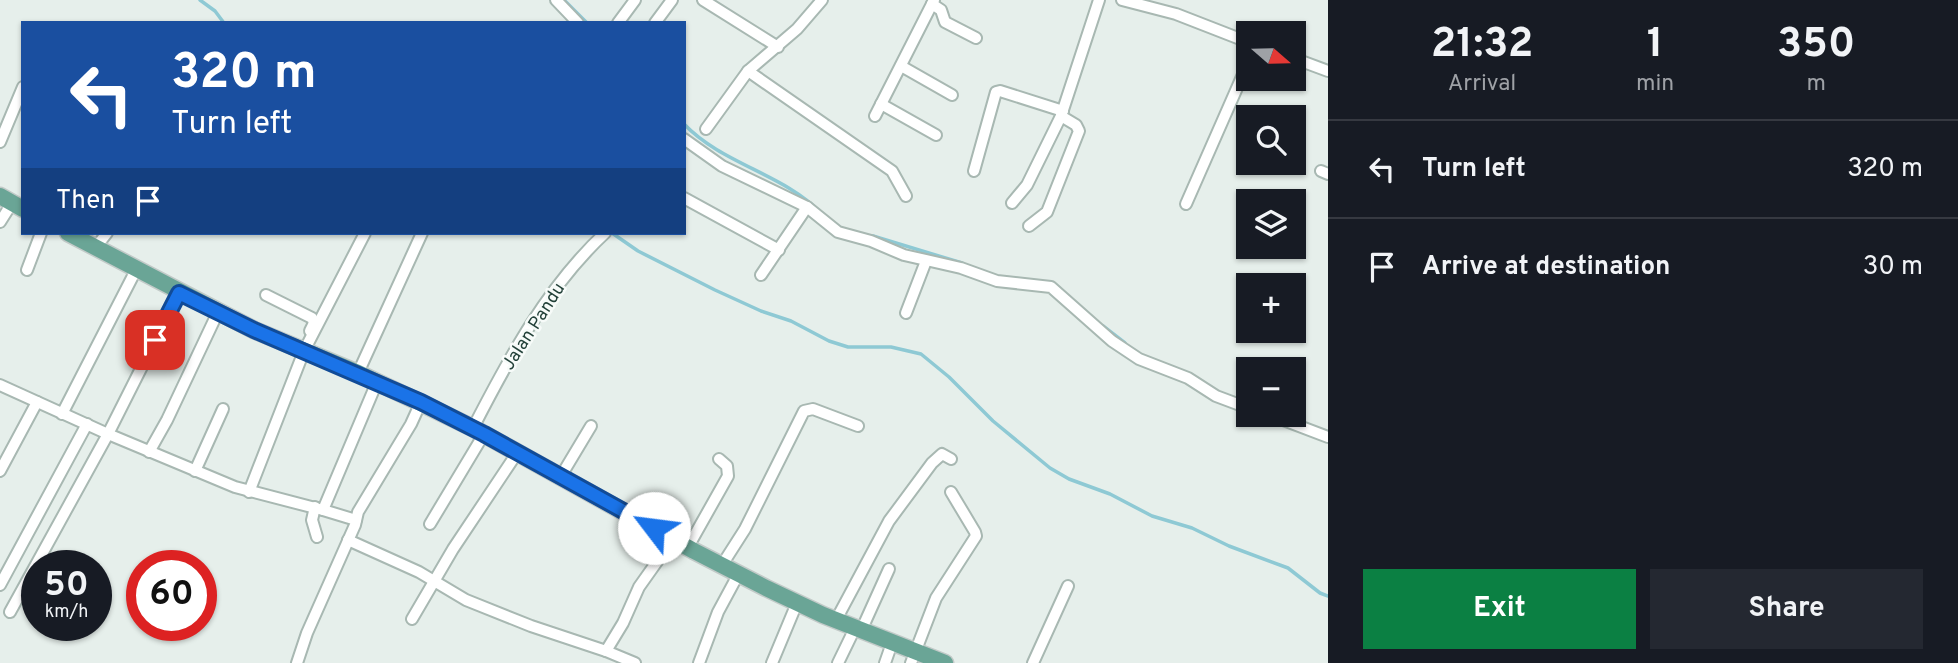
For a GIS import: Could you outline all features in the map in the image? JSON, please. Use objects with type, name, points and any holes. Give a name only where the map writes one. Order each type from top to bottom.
[{"type":"main road","points":[[72,235],[218,312],[421,402],[797,603],[892,643],[912,657],[945,663]]},
{"type":"street","points":[[556,0],[576,21]]},
{"type":"street","points":[[619,21],[635,0]]},
{"type":"street","points":[[656,21],[672,0]]},
{"type":"street","points":[[703,0],[778,47]]},
{"type":"street","points":[[706,129],[747,71],[811,16],[822,0]]},
{"type":"street","points":[[1012,203],[1027,185],[1062,114],[1099,0]]},
{"type":"street","points":[[1122,0],[1176,14],[1236,37]]},
{"type":"street","points":[[875,116],[933,2],[941,10],[945,22],[976,38]]},
{"type":"street","points":[[1306,63],[1328,71]]},
{"type":"street","points":[[901,66],[951,95]]},
{"type":"street","points":[[747,71],[892,171],[906,196]]},
{"type":"street","points":[[1186,204],[1236,91]]},
{"type":"street","points":[[0,142],[21,92]]},
{"type":"street","points":[[974,171],[996,92],[1003,92],[1062,114],[1076,125],[1079,131],[1047,212],[1029,226]]},
{"type":"street","points":[[881,104],[936,135]]},
{"type":"street","points":[[686,145],[742,177],[807,207],[838,232],[871,241],[904,255],[961,268],[1003,283],[1051,287],[1112,341],[1139,359],[1188,378],[1216,396],[1236,404]]},
{"type":"street","points":[[686,199],[779,250]]},
{"type":"street","points":[[0,222],[16,204]]},
{"type":"street","points":[[761,275],[807,207]]},
{"type":"street","points":[[27,270],[40,235]]},
{"type":"street","points":[[96,247],[105,235]]},
{"type":"street","points":[[302,350],[364,235]]},
{"type":"street","points":[[358,373],[421,235]]},
{"type":"street","name":"Jalan Pandu","points":[[430,524],[548,297],[576,262],[604,235]]},
{"type":"street","points":[[906,313],[926,261]]},
{"type":"street","points":[[62,414],[136,270]]},
{"type":"street","points":[[10,612],[108,434],[179,293]]},
{"type":"street","points":[[249,492],[314,320],[266,295]]},
{"type":"street","points":[[149,452],[218,312]]},
{"type":"street","points":[[317,537],[312,520],[377,382]]},
{"type":"street","points":[[0,385],[149,452],[249,492],[319,508],[356,520]]},
{"type":"street","points":[[0,471],[37,402]]},
{"type":"street","points":[[297,663],[358,512],[411,424],[421,402]]},
{"type":"street","points":[[195,471],[223,409]]},
{"type":"street","points":[[722,565],[745,529],[804,411],[813,409],[859,426]]},
{"type":"street","points":[[0,584],[87,424]]},
{"type":"street","points":[[561,476],[591,426]]},
{"type":"street","points":[[1302,427],[1328,437]]},
{"type":"street","points":[[412,620],[433,581],[517,453]]},
{"type":"street","points":[[836,620],[897,510],[940,455],[944,454],[951,459]]},
{"type":"street","points":[[688,547],[728,476],[727,466],[719,459]]},
{"type":"street","points":[[912,657],[936,598],[976,536],[951,492]]},
{"type":"street","points":[[606,651],[623,623],[639,587],[673,539]]},
{"type":"street","points":[[348,540],[493,612],[635,663]]},
{"type":"street","points":[[838,663],[889,569]]},
{"type":"street","points":[[699,663],[718,612],[738,573]]},
{"type":"street","points":[[1033,663],[1068,586]]},
{"type":"street","points":[[772,663],[797,603]]},
{"type":"street","points":[[885,663],[892,643]]},
{"type":"waterway","points":[[200,0],[215,11],[222,21]]},
{"type":"waterway","points":[[564,0],[585,21]]},
{"type":"waterway","points":[[686,126],[716,149],[789,188],[821,213]]},
{"type":"waterway","points":[[615,235],[638,251],[715,290],[791,321],[829,341],[848,347],[891,347],[921,354],[949,377],[993,421],[1050,468],[1152,516],[1192,528],[1229,546],[1288,568],[1320,593],[1328,596]]},
{"type":"waterway","points":[[873,236],[962,263]]},
{"type":"waterway","points":[[1103,326],[1125,343]]},
{"type":"route","points":[[155,340],[179,293],[254,330],[421,402],[654,528]]}]
